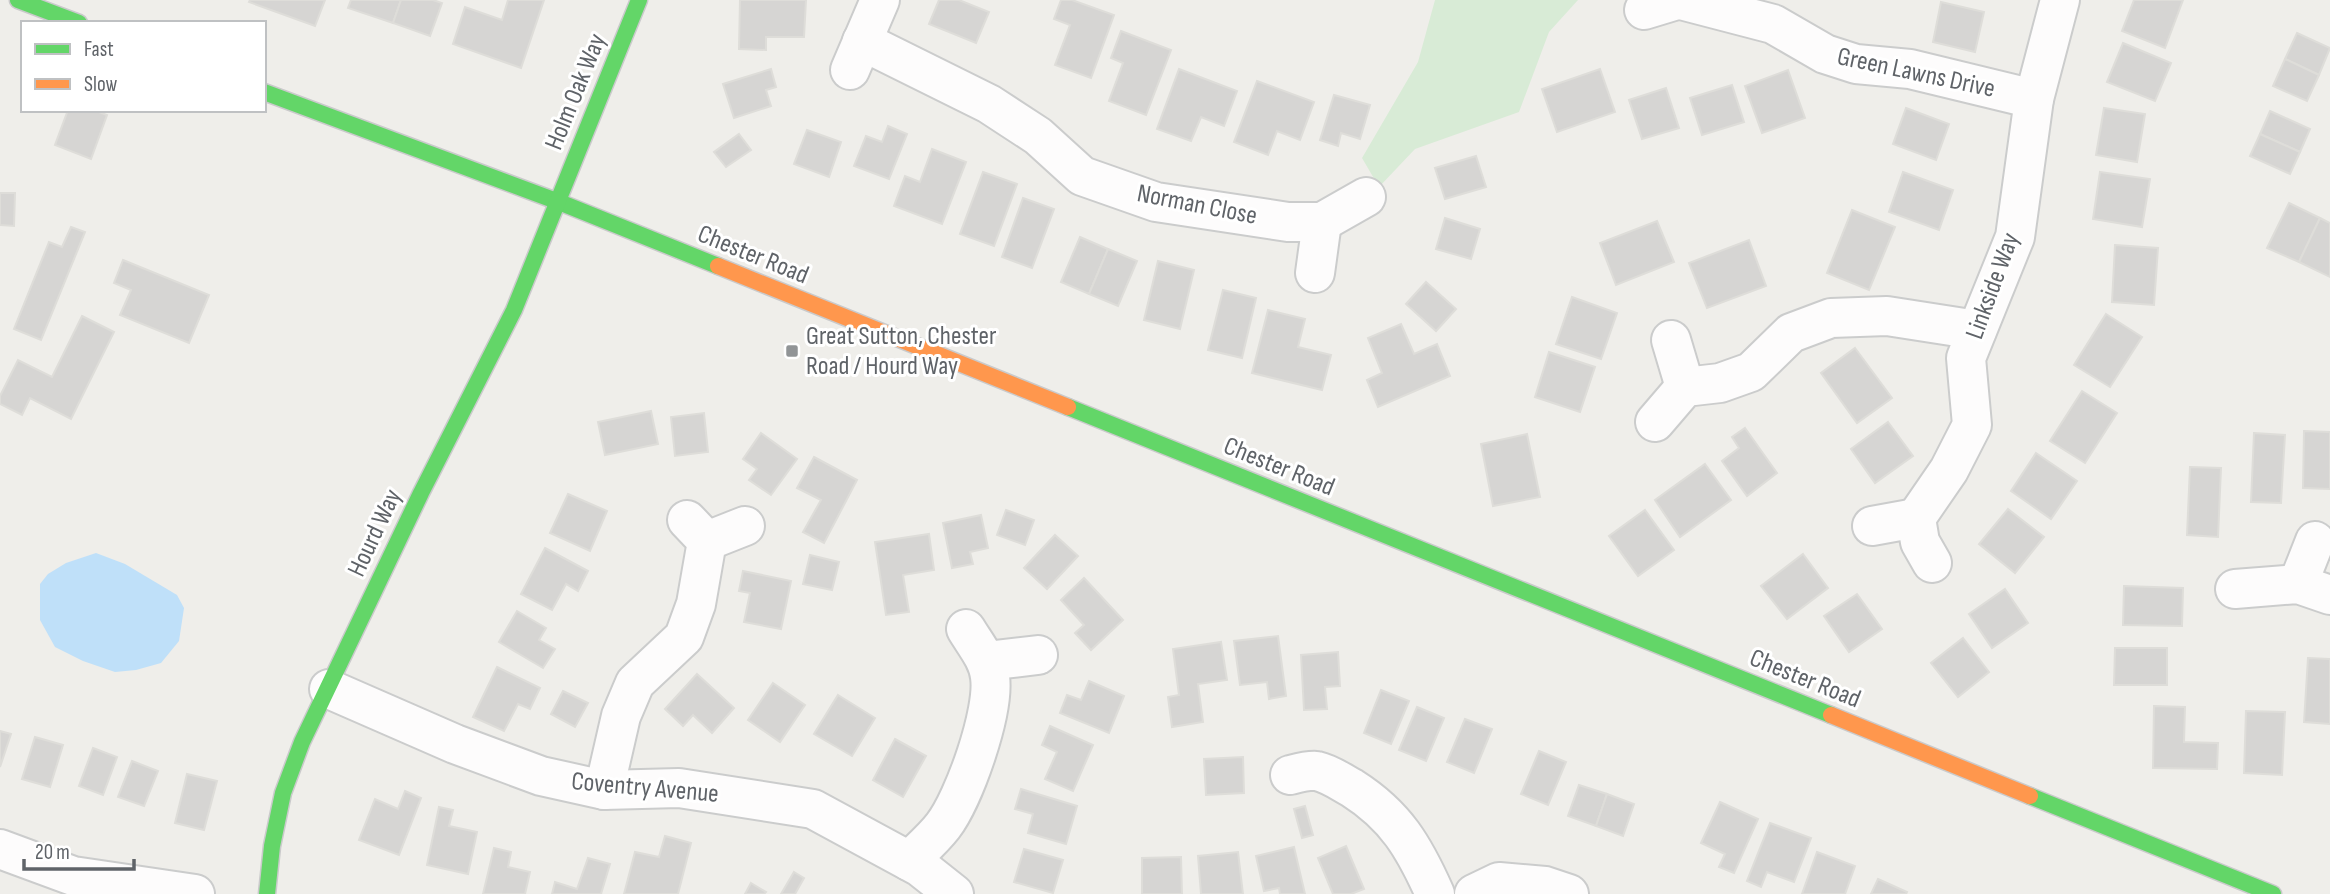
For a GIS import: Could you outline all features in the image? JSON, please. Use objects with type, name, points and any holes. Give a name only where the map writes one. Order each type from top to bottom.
[{"type":"main road","points":[[18,0],[74,21]]},
{"type":"main road","name":"Holm Oak Way","points":[[559,202],[639,0]]},
{"type":"main road","name":"Chester Road","points":[[266,93],[559,202],[2273,894]]},
{"type":"main road","name":"Hourd Way","points":[[267,894],[272,846],[283,793],[302,741],[421,493],[514,310],[559,202]]},
{"type":"street","name":"Norman Close","points":[[880,0],[856,56],[989,104],[1038,136],[1082,176],[1157,201],[1288,222],[1322,222],[1366,197]]},
{"type":"street","name":"Linkside Way","points":[[1916,518],[1948,470],[1972,425],[1966,358],[2015,237],[2034,99],[2060,0]]},
{"type":"street","name":"Green Lawns Drive","points":[[1667,4],[1773,24],[1825,54],[1856,64],[1910,69],[2034,99]]},
{"type":"street","points":[[1315,273],[1322,222]]},
{"type":"street","points":[[1655,422],[1685,387],[1720,383],[1751,372],[1791,333],[1831,318],[1887,316],[1978,330]]},
{"type":"street","points":[[1671,340],[1685,387]]},
{"type":"street","points":[[1872,526],[1916,518],[1920,542],[1933,563]]},
{"type":"street","points":[[604,790],[621,716],[635,683],[684,637],[696,604],[697,531],[745,526]]},
{"type":"street","points":[[2235,589],[2314,589],[2315,541]]},
{"type":"street","points":[[909,861],[944,825],[973,766],[984,726],[990,679],[986,661],[966,629]]},
{"type":"street","points":[[986,661],[1038,655]]},
{"type":"street","name":"Coventry Avenue","points":[[329,689],[455,744],[541,776],[604,790],[679,788],[813,809],[909,861],[954,894]]},
{"type":"street","points":[[1309,764],[1377,804],[1404,835],[1421,862],[1435,894]]},
{"type":"street","points":[[0,849],[70,885],[195,894]]},
{"type":"street","points":[[1474,894],[1499,882],[1545,886],[1569,894]]},
{"type":"green space","points":[[1435,0],[1578,0],[1549,32],[1519,112],[1415,149],[1379,187],[1362,158],[1418,62]]},
{"type":"water","points":[[96,553],[125,564],[177,595],[184,608],[179,641],[161,663],[115,672],[83,661],[55,647],[40,620],[40,584],[48,574],[66,563]]},
{"type":"building","points":[[325,0],[315,26],[249,2]]},
{"type":"building","points":[[351,0],[401,0],[393,23],[348,8]]},
{"type":"building","points":[[401,0],[433,0],[442,3],[430,36],[393,23]]},
{"type":"building","points":[[508,0],[544,0],[521,68],[453,44],[465,7],[502,20]]},
{"type":"building","points":[[740,0],[806,0],[804,37],[766,37],[766,50],[739,49]]},
{"type":"building","points":[[939,0],[959,0],[989,12],[976,43],[929,24]]},
{"type":"building","points":[[1061,0],[1072,0],[1114,15],[1091,78],[1055,65],[1070,25],[1054,19]]},
{"type":"building","points":[[2134,0],[2183,0],[2165,48],[2122,31]]},
{"type":"building","points":[[1941,2],[1984,12],[1975,52],[1933,42]]},
{"type":"building","points":[[1121,31],[1171,50],[1146,115],[1109,101],[1123,63],[1111,58]]},
{"type":"building","points":[[2297,33],[2330,48],[2319,75],[2285,59]]},
{"type":"building","points":[[2123,43],[2171,63],[2155,101],[2107,82]]},
{"type":"building","points":[[2285,59],[2319,75],[2307,101],[2273,86]]},
{"type":"building","points":[[771,69],[776,87],[766,90],[771,106],[734,118],[723,84]]},
{"type":"building","points":[[1179,69],[1237,91],[1224,126],[1201,117],[1191,141],[1157,129]]},
{"type":"building","points":[[1600,69],[1615,112],[1557,132],[1542,89]]},
{"type":"building","points":[[1788,70],[1805,118],[1762,133],[1745,86]]},
{"type":"building","points":[[1257,81],[1314,102],[1300,140],[1277,131],[1268,155],[1234,142]]},
{"type":"building","points":[[1732,85],[1744,122],[1702,135],[1690,98]]},
{"type":"building","points":[[1666,88],[1679,128],[1642,139],[1629,100]]},
{"type":"building","points":[[1334,95],[1370,105],[1360,139],[1341,133],[1338,146],[1320,140]]},
{"type":"building","points":[[1906,108],[1949,124],[1936,160],[1893,144]]},
{"type":"building","points":[[2104,108],[2145,114],[2137,162],[2096,155]]},
{"type":"building","points":[[2270,111],[2310,129],[2300,152],[2260,134]]},
{"type":"building","points":[[67,112],[99,112],[107,115],[91,159],[55,145]]},
{"type":"building","points":[[888,126],[907,134],[889,179],[854,166],[866,136],[882,142]]},
{"type":"building","points":[[807,130],[841,142],[829,177],[794,164]]},
{"type":"building","points":[[739,134],[751,150],[726,167],[714,152]]},
{"type":"building","points":[[2260,134],[2300,152],[2290,174],[2250,156]]},
{"type":"building","points":[[932,149],[966,162],[942,224],[894,206],[905,176],[920,182]]},
{"type":"building","points":[[1476,156],[1486,187],[1445,199],[1435,168]]},
{"type":"building","points":[[983,172],[1017,184],[994,246],[960,234]]},
{"type":"building","points":[[1903,172],[1953,190],[1939,230],[1889,212]]},
{"type":"building","points":[[2100,172],[2150,179],[2142,227],[2093,219]]},
{"type":"building","points":[[0,193],[15,193],[14,226],[0,225]]},
{"type":"building","points":[[1023,198],[1054,209],[1032,268],[1002,257]]},
{"type":"building","points":[[2289,203],[2320,218],[2299,262],[2267,248]]},
{"type":"building","points":[[1852,210],[1895,227],[1869,290],[1827,273]]},
{"type":"building","points":[[1445,218],[1480,229],[1471,259],[1436,249]]},
{"type":"building","points":[[2320,218],[2330,223],[2330,277],[2299,262]]},
{"type":"building","points":[[1657,221],[1674,262],[1616,285],[1600,243]]},
{"type":"building","points":[[71,227],[85,232],[41,340],[14,329],[49,242],[62,247]]},
{"type":"building","points":[[1080,237],[1108,249],[1089,294],[1061,282]]},
{"type":"building","points":[[1749,240],[1766,286],[1707,308],[1689,263]]},
{"type":"building","points":[[2115,245],[2158,248],[2154,305],[2112,302]]},
{"type":"building","points":[[1108,249],[1137,261],[1118,306],[1089,294]]},
{"type":"building","points":[[123,260],[209,295],[189,343],[120,315],[131,290],[114,283]]},
{"type":"building","points":[[1158,261],[1194,270],[1180,329],[1144,320]]},
{"type":"building","points":[[1426,282],[1456,309],[1436,331],[1406,304]]},
{"type":"building","points":[[1223,290],[1256,298],[1242,358],[1208,350]]},
{"type":"building","points":[[1572,297],[1617,313],[1601,359],[1556,344]]},
{"type":"building","points":[[1268,310],[1305,319],[1298,347],[1331,355],[1322,390],[1252,373]]},
{"type":"building","points":[[2106,314],[2142,337],[2110,387],[2074,365]]},
{"type":"building","points":[[82,316],[114,332],[71,419],[30,398],[22,415],[0,404],[0,396],[18,360],[52,377]]},
{"type":"building","points":[[1401,324],[1414,354],[1437,344],[1450,376],[1378,407],[1367,380],[1382,373],[1368,338]]},
{"type":"building","points":[[1855,348],[1892,398],[1857,423],[1821,373]]},
{"type":"building","points":[[1549,352],[1595,367],[1580,412],[1535,397]]},
{"type":"building","points":[[2082,391],[2117,413],[2085,463],[2050,441]]},
{"type":"building","points":[[651,411],[658,444],[605,455],[598,422]]},
{"type":"building","points":[[704,413],[708,452],[675,456],[671,417]]},
{"type":"building","points":[[1888,422],[1913,456],[1875,483],[1851,449]]},
{"type":"building","points":[[1745,428],[1777,473],[1747,496],[1722,461],[1739,448],[1732,437]]},
{"type":"building","points":[[2304,431],[2330,432],[2330,489],[2303,488]]},
{"type":"building","points":[[761,433],[797,459],[771,495],[749,480],[757,469],[743,459]]},
{"type":"building","points":[[2254,433],[2285,435],[2281,503],[2251,502]]},
{"type":"building","points":[[1527,434],[1540,497],[1493,506],[1481,444]]},
{"type":"building","points":[[2036,453],[2077,481],[2051,519],[2011,491]]},
{"type":"building","points":[[814,457],[857,480],[824,543],[803,532],[821,500],[797,488]]},
{"type":"building","points":[[1705,464],[1731,500],[1680,537],[1655,500]]},
{"type":"building","points":[[2190,467],[2221,468],[2218,537],[2187,535]]},
{"type":"building","points":[[568,494],[607,511],[590,551],[550,533]]},
{"type":"building","points":[[2008,509],[2044,537],[2015,573],[1979,544]]},
{"type":"building","points":[[1006,510],[1034,520],[1025,545],[997,535]]},
{"type":"building","points":[[1645,510],[1674,550],[1638,576],[1609,536]]},
{"type":"building","points":[[981,515],[988,548],[970,552],[973,564],[952,568],[943,523]]},
{"type":"building","points":[[929,534],[934,570],[903,575],[909,612],[886,615],[875,542]]},
{"type":"building","points":[[1055,535],[1078,556],[1047,589],[1024,568]]},
{"type":"building","points":[[545,548],[588,571],[578,591],[566,584],[552,610],[521,594]]},
{"type":"building","points":[[1803,554],[1828,588],[1787,619],[1761,586]]},
{"type":"building","points":[[810,555],[839,562],[832,590],[803,584]]},
{"type":"building","points":[[743,571],[791,581],[781,629],[744,622],[750,593],[739,591]]},
{"type":"building","points":[[1084,578],[1123,620],[1091,650],[1075,633],[1084,625],[1061,600]]},
{"type":"building","points":[[2124,586],[2183,588],[2182,626],[2123,625]]},
{"type":"building","points":[[2005,589],[2028,623],[1992,648],[1969,614]]},
{"type":"building","points":[[1857,594],[1882,629],[1849,652],[1824,616]]},
{"type":"building","points":[[517,611],[546,628],[539,640],[555,649],[543,668],[499,642]]},
{"type":"building","points":[[1278,636],[1286,696],[1269,699],[1267,682],[1240,685],[1234,641]]},
{"type":"building","points":[[1963,638],[1989,672],[1958,697],[1931,663]]},
{"type":"building","points":[[1221,642],[1227,680],[1198,684],[1203,722],[1172,727],[1168,697],[1179,695],[1173,649]]},
{"type":"building","points":[[2115,648],[2167,648],[2167,685],[2114,685]]},
{"type":"building","points":[[1338,652],[1340,686],[1325,687],[1327,709],[1304,710],[1301,655]]},
{"type":"building","points":[[2308,658],[2330,659],[2330,724],[2304,722]]},
{"type":"building","points":[[497,667],[540,688],[530,709],[518,704],[504,731],[473,717]]},
{"type":"building","points":[[697,674],[734,708],[712,733],[693,715],[683,726],[665,709]]},
{"type":"building","points":[[1089,681],[1124,696],[1109,733],[1060,713],[1067,695],[1081,700]]},
{"type":"building","points":[[773,683],[805,705],[780,742],[748,720]]},
{"type":"building","points":[[1381,690],[1409,701],[1391,744],[1364,733]]},
{"type":"building","points":[[563,691],[588,703],[575,727],[551,714]]},
{"type":"building","points":[[838,695],[875,718],[852,756],[814,734]]},
{"type":"building","points":[[2154,706],[2185,707],[2184,742],[2218,743],[2217,769],[2153,768]]},
{"type":"building","points":[[1417,707],[1444,718],[1426,761],[1399,750]]},
{"type":"building","points":[[2246,711],[2285,712],[2282,775],[2244,773]]},
{"type":"building","points":[[1465,719],[1492,729],[1474,773],[1447,762]]},
{"type":"building","points":[[1050,726],[1093,745],[1073,791],[1045,779],[1057,752],[1042,745]]},
{"type":"building","points":[[0,731],[11,734],[0,767]]},
{"type":"building","points":[[35,737],[63,745],[50,787],[22,779]]},
{"type":"building","points":[[895,739],[926,756],[903,797],[873,780]]},
{"type":"building","points":[[93,748],[117,757],[103,795],[79,786]]},
{"type":"building","points":[[1539,751],[1566,762],[1548,805],[1521,794]]},
{"type":"building","points":[[1243,757],[1244,793],[1206,795],[1204,759]]},
{"type":"building","points":[[132,761],[158,771],[144,806],[118,797]]},
{"type":"building","points":[[187,774],[217,781],[204,830],[175,823]]},
{"type":"building","points":[[1579,785],[1607,794],[1596,826],[1568,816]]},
{"type":"building","points":[[1021,789],[1077,806],[1066,844],[1028,833],[1033,814],[1015,809]]},
{"type":"building","points":[[405,791],[421,798],[399,855],[359,840],[375,799],[398,809]]},
{"type":"building","points":[[1607,794],[1634,804],[1623,836],[1596,826]]},
{"type":"building","points":[[1720,802],[1758,819],[1734,873],[1719,867],[1725,854],[1701,843]]},
{"type":"building","points":[[1305,806],[1313,835],[1302,838],[1294,809]]},
{"type":"building","points":[[439,807],[453,810],[449,826],[477,832],[468,874],[427,865]]},
{"type":"building","points":[[1770,823],[1811,838],[1794,882],[1767,872],[1761,887],[1747,881]]},
{"type":"building","points":[[665,836],[691,843],[678,894],[624,894],[635,852],[659,857]]},
{"type":"building","points":[[1346,846],[1364,889],[1351,894],[1333,894],[1318,858]]},
{"type":"building","points":[[1294,847],[1305,894],[1280,894],[1279,888],[1264,891],[1256,856]]},
{"type":"building","points":[[494,848],[511,852],[508,867],[530,872],[525,894],[483,894]]},
{"type":"building","points":[[1024,849],[1063,860],[1053,893],[1014,882]]},
{"type":"building","points":[[1238,852],[1243,894],[1201,894],[1198,856]]},
{"type":"building","points":[[1817,852],[1855,866],[1845,894],[1802,894]]},
{"type":"building","points":[[1181,857],[1182,894],[1142,894],[1142,858]]},
{"type":"building","points":[[588,858],[610,864],[601,894],[552,894],[555,882],[577,889]]},
{"type":"building","points":[[794,872],[804,878],[795,894],[781,894]]},
{"type":"building","points":[[1878,879],[1907,892],[1871,894]]},
{"type":"building","points":[[751,883],[766,892],[745,894]]},
{"type":"traffic: fast","points":[[18,0],[74,21]]},
{"type":"traffic: fast","points":[[267,894],[272,846],[283,793],[302,742],[421,493],[514,310],[639,0]]},
{"type":"traffic: fast","points":[[266,93],[559,202],[718,266]]},
{"type":"traffic: fast","points":[[1068,407],[1831,715]]},
{"type":"traffic: fast","points":[[2030,796],[2273,894]]},
{"type":"traffic: slow","points":[[718,266],[1068,407]]},
{"type":"traffic: slow","points":[[1831,715],[2030,796]]},
{"type":"place","name":"Great Sutton, Chester Road / Hourd Way","points":[[792,351]]}]
